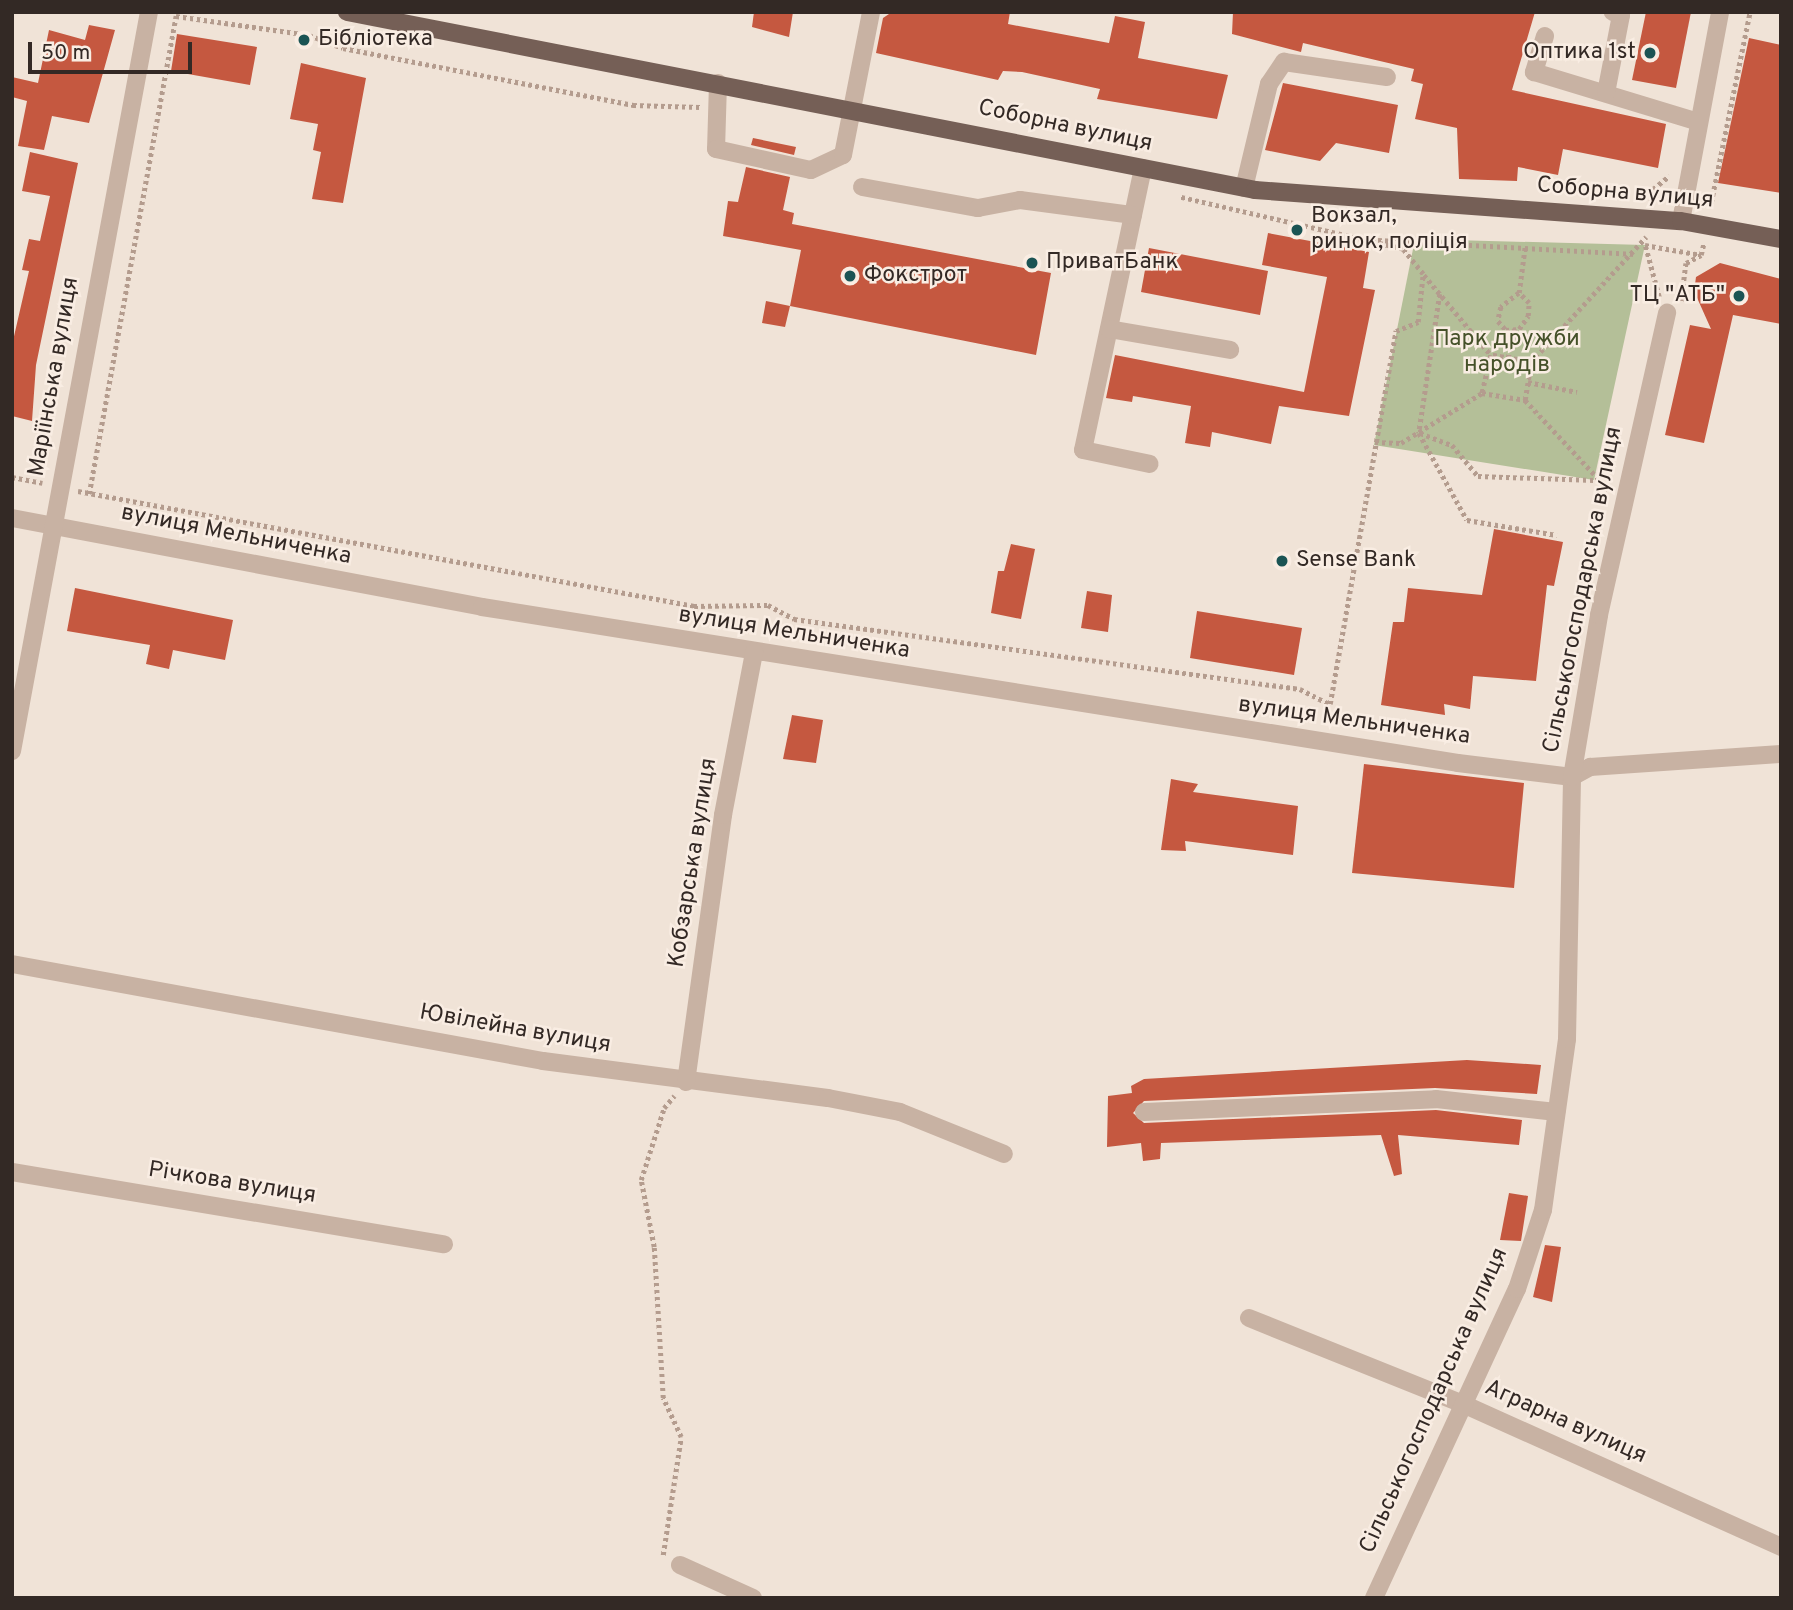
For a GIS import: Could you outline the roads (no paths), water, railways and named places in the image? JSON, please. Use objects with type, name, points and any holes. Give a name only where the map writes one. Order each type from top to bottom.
[{"type":"main road","name":"Соборна вулиця","points":[[347,12],[852,108],[1244,188],[1681,221],[1781,239]]},
{"type":"street","name":"Маріїнська вулиця","points":[[12,751],[149,12]]},
{"type":"street","points":[[718,83],[716,149],[811,170],[843,155],[871,12]]},
{"type":"street","points":[[1605,93],[1622,15],[1613,12]]},
{"type":"street","points":[[1681,221],[1720,12]]},
{"type":"street","points":[[1545,36],[1534,72],[1699,122]]},
{"type":"street","points":[[1244,188],[1269,83],[1284,62],[1387,77]]},
{"type":"street","points":[[1143,168],[1083,450],[1150,464]]},
{"type":"street","points":[[862,187],[978,208],[1020,200],[1133,215]]},
{"type":"street","name":"Сільськогосподарська вулиця","points":[[1374,1598],[1517,1289],[1539,1223],[1567,1039],[1572,777],[1624,501],[1667,313]]},
{"type":"street","points":[[1109,329],[1230,350]]},
{"type":"street","name":"вулиця Мельниченка","points":[[12,518],[754,652],[1572,777]]},
{"type":"street","name":"Кобзарська вулиця","points":[[686,1082],[723,815],[754,652]]},
{"type":"street","points":[[1572,777],[1590,767],[1781,754]]},
{"type":"street","name":"Ювілейна вулиця","points":[[12,964],[686,1082],[900,1112],[1004,1154]]},
{"type":"street","points":[[1144,1112],[1436,1099],[1556,1112]]},
{"type":"street","name":"Річкова вулиця","points":[[12,1172],[443,1244]]},
{"type":"street","name":"Аграрна вулиця","points":[[1249,1318],[1464,1404],[1781,1547]]},
{"type":"street","points":[[680,1565],[753,1598]]},
{"type":"place","name":"Бібліотека","points":[[304,40]]},
{"type":"place","name":"Оптика 1st","points":[[1650,53]]},
{"type":"place","name":"Вокзал, ринок, поліція","points":[[1297,230]]},
{"type":"place","name":"ПриватБанк","points":[[1032,263]]},
{"type":"place","name":"Фокстрот","points":[[850,276]]},
{"type":"place","name":"ТЦ \"АТБ\"","points":[[1739,296]]},
{"type":"place","name":"Sense Bank","points":[[1282,561]]},
{"type":"park label","name":"Парк дружби народів","points":[[1507,353]]}]
